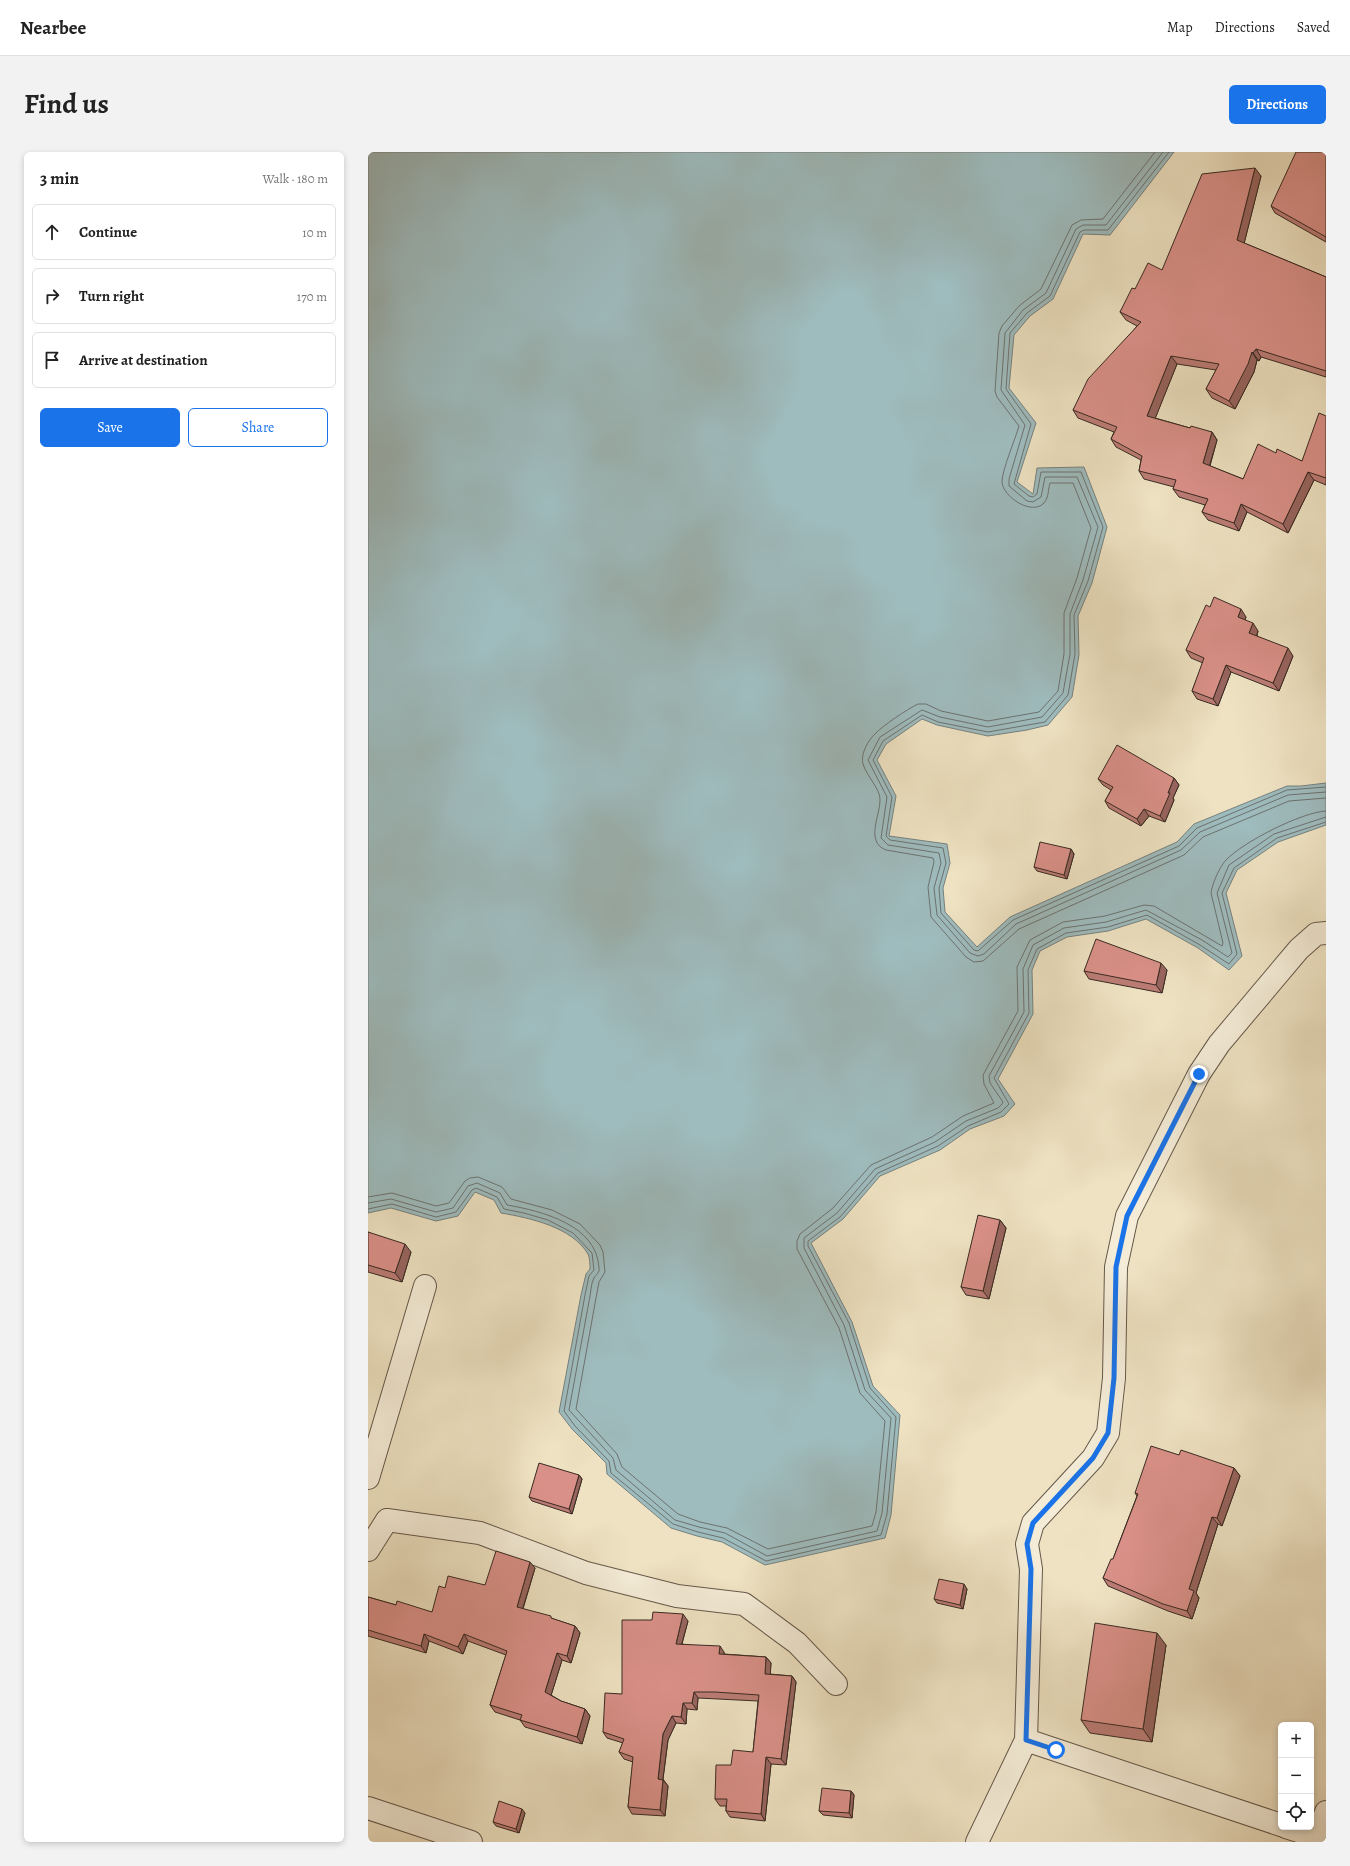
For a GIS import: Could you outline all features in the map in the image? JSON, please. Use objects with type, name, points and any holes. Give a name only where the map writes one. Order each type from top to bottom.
[{"type":"street","points":[[978,1842],[1026,1740],[1031,1569],[1027,1544],[1033,1523],[1093,1458],[1108,1433],[1114,1378],[1116,1267],[1127,1216],[1199,1074],[1219,1044],[1299,949],[1316,934],[1326,933]]},
{"type":"street","points":[[368,1478],[425,1286]]},
{"type":"street","points":[[368,1550],[387,1520],[480,1533],[586,1573],[678,1596],[744,1604],[797,1643],[836,1684]]},
{"type":"street","points":[[1026,1740],[1278,1824]]},
{"type":"street","points":[[368,1808],[471,1842]]},
{"type":"street","points":[[1294,1830],[1319,1840],[1326,1812]]},
{"type":"water","points":[[368,152],[1174,152],[1110,235],[1083,234],[1053,299],[1030,316],[1014,335],[1009,388],[1036,423],[1017,482],[1033,494],[1037,468],[1084,467],[1107,527],[1092,583],[1078,616],[1079,655],[1072,697],[1048,725],[988,736],[937,725],[922,719],[886,744],[877,760],[896,796],[889,836],[947,844],[950,863],[943,888],[945,912],[977,947],[1010,917],[1177,842],[1194,824],[1287,786],[1326,783],[1326,825],[1278,842],[1237,870],[1226,893],[1242,956],[1229,970],[1198,948],[1146,919],[1108,931],[1067,937],[1040,951],[1032,970],[1033,1014],[998,1079],[1015,1104],[1004,1116],[970,1129],[940,1150],[880,1176],[843,1219],[811,1243],[852,1322],[873,1386],[900,1415],[891,1515],[885,1538],[765,1565],[722,1542],[671,1528],[607,1474],[606,1463],[572,1429],[559,1412],[581,1295],[586,1274],[590,1269],[589,1256],[581,1245],[561,1230],[549,1225],[501,1213],[494,1200],[475,1192],[458,1216],[436,1221],[391,1208],[368,1213]]},
{"type":"building","points":[[1296,152],[1326,152],[1326,237],[1271,206]]},
{"type":"building","points":[[1255,168],[1237,240],[1326,277],[1326,371],[1256,349],[1253,353],[1252,352],[1248,364],[1229,401],[1206,389],[1219,364],[1171,356],[1147,416],[1190,428],[1191,426],[1212,432],[1203,463],[1243,479],[1258,444],[1276,453],[1277,449],[1302,461],[1319,413],[1326,416],[1326,478],[1308,472],[1283,524],[1241,504],[1234,523],[1202,512],[1208,499],[1173,489],[1176,480],[1139,471],[1142,456],[1111,439],[1117,427],[1073,410],[1088,379],[1141,322],[1120,312],[1132,288],[1135,289],[1148,263],[1162,270],[1202,174]]},
{"type":"building","points":[[1214,597],[1241,609],[1238,617],[1253,623],[1249,633],[1288,648],[1273,683],[1226,665],[1213,699],[1192,691],[1204,658],[1186,650],[1206,605],[1210,607]]},
{"type":"building","points":[[1117,745],[1174,778],[1168,793],[1170,793],[1160,816],[1144,809],[1137,819],[1105,801],[1113,787],[1098,779]]},
{"type":"building","points":[[1040,842],[1071,849],[1064,875],[1034,867]]},
{"type":"building","points":[[1096,939],[1161,963],[1156,985],[1084,971]]},
{"type":"building","points":[[978,1215],[1000,1220],[983,1291],[961,1287]]},
{"type":"building","points":[[368,1232],[405,1244],[395,1273],[368,1265]]},
{"type":"building","points":[[1151,1446],[1179,1455],[1181,1450],[1234,1468],[1217,1518],[1212,1517],[1189,1589],[1194,1591],[1187,1611],[1163,1604],[1103,1578],[1111,1559],[1113,1559],[1138,1494],[1135,1493]]},
{"type":"building","points":[[539,1463],[579,1475],[569,1509],[529,1497]]},
{"type":"building","points":[[496,1551],[530,1562],[517,1607],[551,1616],[551,1618],[575,1626],[567,1656],[557,1653],[545,1692],[561,1701],[585,1709],[577,1737],[520,1720],[522,1715],[490,1705],[507,1651],[464,1634],[458,1647],[424,1634],[421,1646],[368,1630],[368,1597],[396,1605],[397,1601],[432,1612],[439,1586],[445,1588],[448,1576],[485,1585]]},
{"type":"building","points":[[939,1579],[964,1584],[960,1605],[934,1599]]},
{"type":"building","points":[[653,1612],[683,1614],[676,1644],[720,1646],[719,1654],[766,1657],[765,1674],[792,1676],[781,1759],[766,1757],[761,1814],[726,1811],[727,1799],[715,1799],[716,1765],[731,1765],[733,1750],[753,1752],[759,1695],[715,1692],[694,1692],[692,1703],[683,1703],[681,1717],[672,1716],[663,1734],[658,1779],[663,1780],[660,1810],[628,1807],[633,1757],[619,1752],[624,1739],[603,1732],[605,1693],[622,1694],[622,1620],[652,1620]]},
{"type":"building","points":[[1095,1623],[1157,1633],[1143,1729],[1081,1720]]},
{"type":"building","points":[[822,1788],[851,1791],[849,1813],[819,1811]]},
{"type":"building","points":[[499,1801],[522,1809],[516,1829],[493,1822]]},
{"type":"route","points":[[1056,1750],[1026,1740],[1031,1569],[1027,1544],[1033,1523],[1093,1458],[1108,1433],[1113,1402],[1116,1267],[1120,1241],[1127,1216],[1199,1074]]}]
